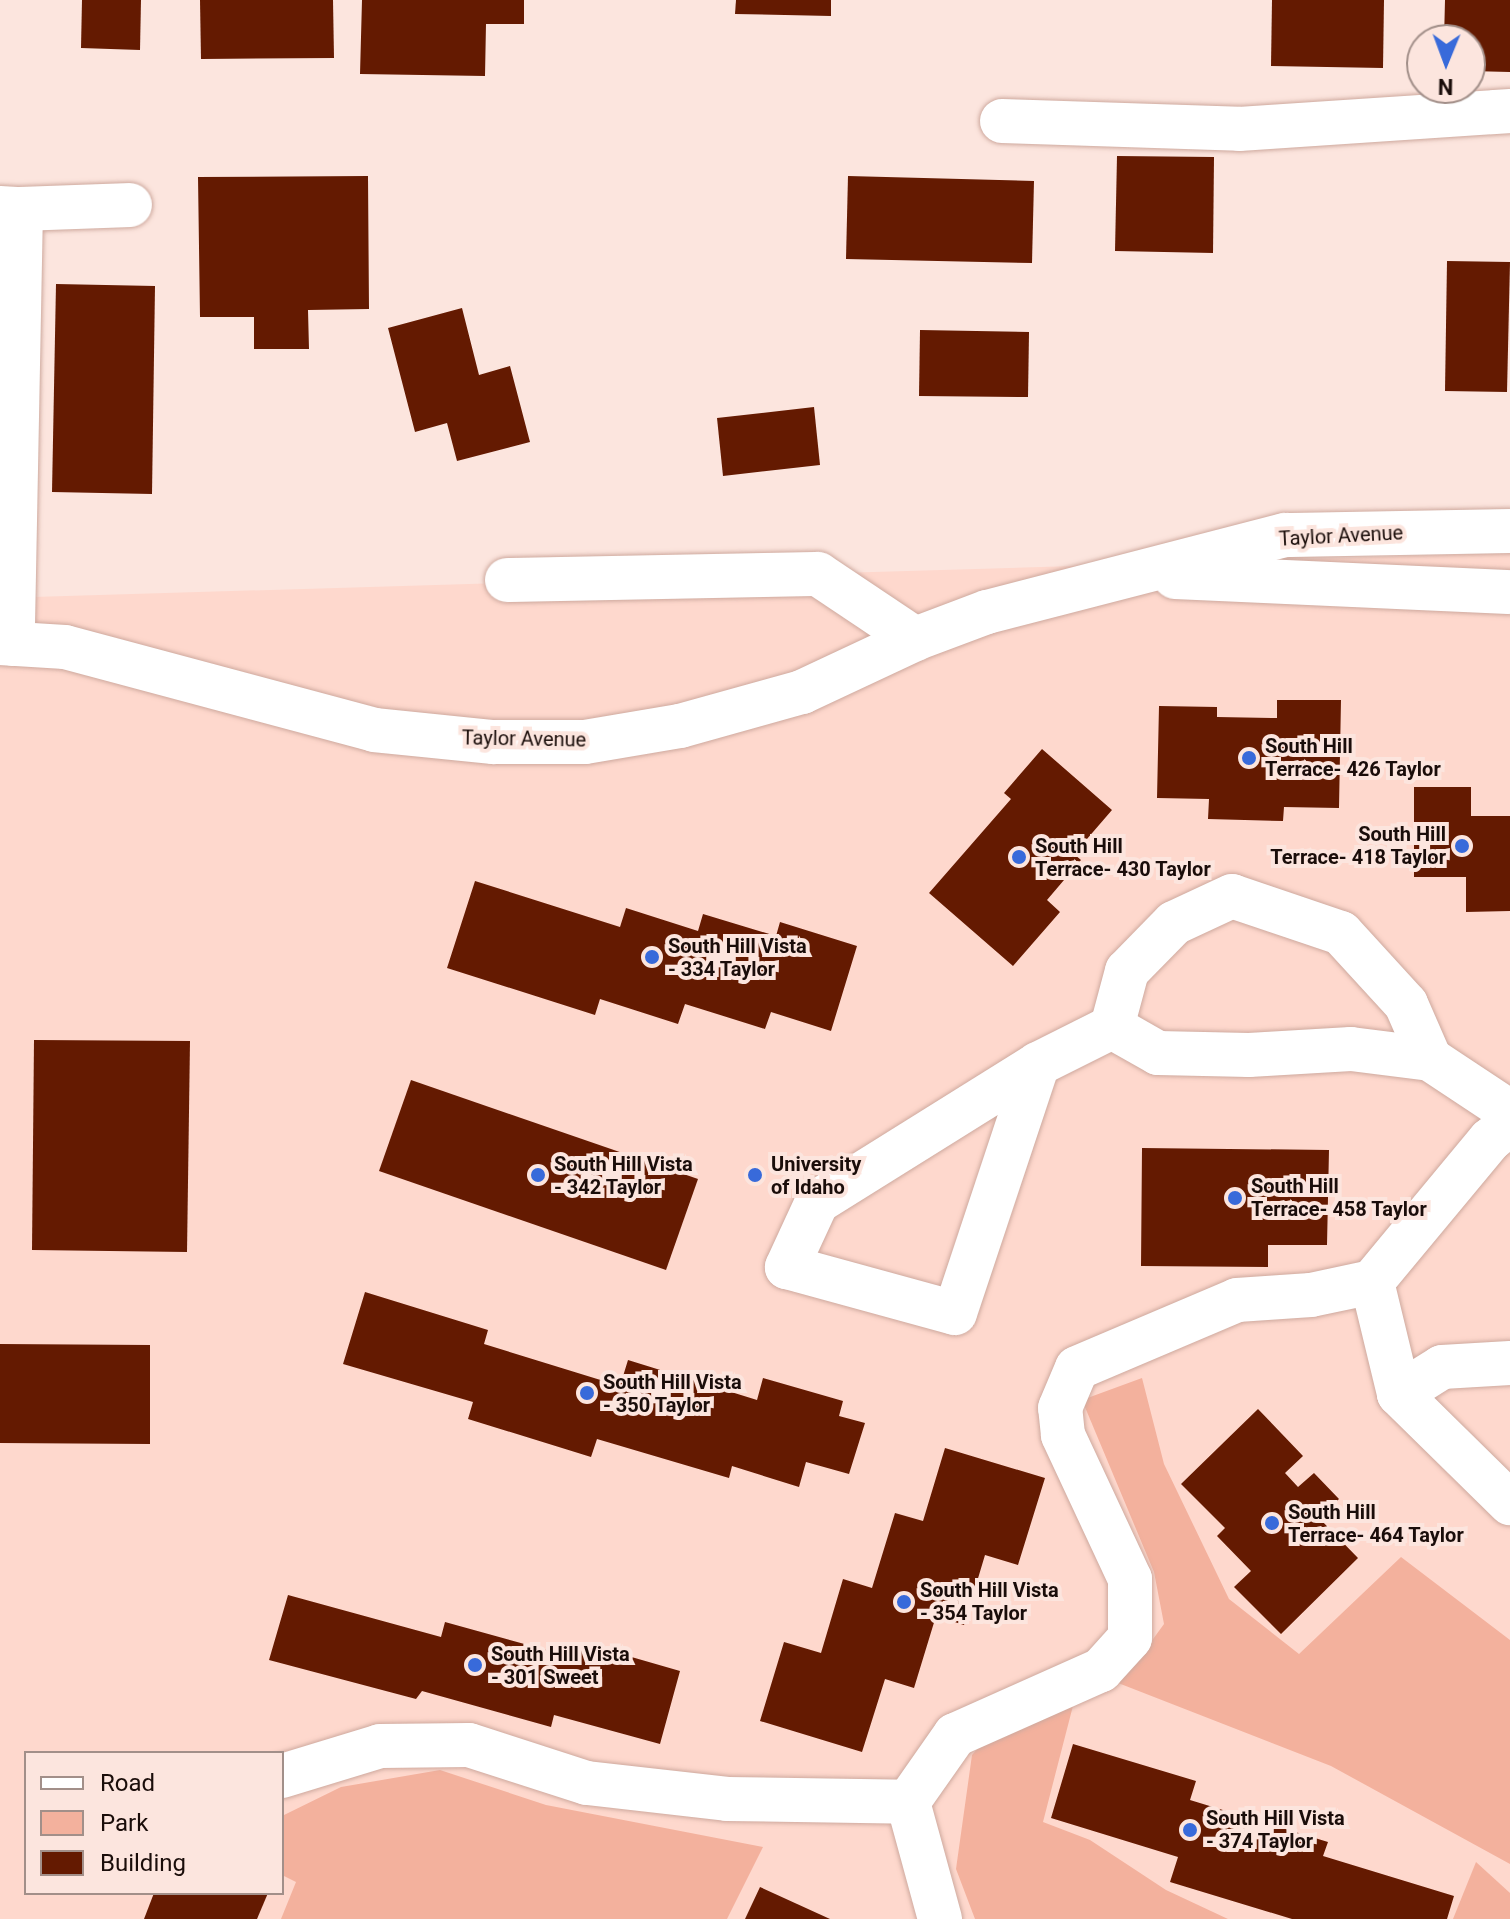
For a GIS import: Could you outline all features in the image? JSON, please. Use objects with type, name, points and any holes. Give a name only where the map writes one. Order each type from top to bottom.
[{"type":"street","points":[[1002,121],[1239,129],[1510,111]]},
{"type":"street","points":[[7,644],[10,208],[130,205]]},
{"type":"street","name":"Taylor Avenue","points":[[7,644],[65,647],[374,730],[493,742],[585,742],[680,726],[802,692],[915,639],[987,612],[1285,535],[1510,531]]},
{"type":"street","points":[[507,580],[818,574],[915,639]]},
{"type":"street","name":"Taylor Avenue","points":[[1129,575],[1510,592]]},
{"type":"street","points":[[1038,1064],[955,1313],[787,1267],[817,1202],[1038,1064],[1112,1027],[1127,971],[1174,923],[1232,896],[1341,933],[1406,1004],[1430,1059]]},
{"type":"street","points":[[1112,1027],[1158,1053],[1249,1055],[1351,1049],[1430,1059],[1510,1112]]},
{"type":"street","points":[[908,1802],[955,1735],[1101,1670],[1130,1638],[1130,1579],[1063,1435],[1060,1408],[1077,1368],[1237,1300],[1311,1295],[1372,1282],[1490,1140],[1510,1124]]},
{"type":"street","points":[[1372,1282],[1399,1394],[1510,1503]]},
{"type":"street","points":[[1399,1394],[1442,1367],[1510,1363]]},
{"type":"street","points":[[284,1775],[380,1746],[469,1745],[587,1783],[727,1799],[908,1802]]},
{"type":"street","points":[[908,1802],[940,1919]]},
{"type":"shaded area","name":"University of Idaho","points":[[1510,553],[1510,1919],[0,1919],[0,598]]},
{"type":"green space","points":[[1142,1378],[1164,1464],[1229,1599],[1299,1654],[1401,1557],[1510,1640],[1510,1864],[1331,1766],[1113,1681],[1140,1657],[1164,1624],[1154,1572],[1082,1400]]},
{"type":"green space","points":[[1075,1698],[1043,1822],[1090,1840],[1166,1890],[1228,1919],[975,1919],[956,1869],[972,1755],[992,1732]]},
{"type":"green space","points":[[440,1770],[546,1805],[763,1847],[727,1919],[281,1919],[296,1882],[284,1876],[284,1815],[341,1787]]},
{"type":"green space","points":[[1476,1862],[1510,1893],[1510,1919],[1453,1919]]},
{"type":"building","points":[[82,0],[141,0],[140,50],[81,48]]},
{"type":"building","points":[[200,0],[333,0],[334,58],[201,59]]},
{"type":"building","points":[[362,0],[524,0],[524,24],[486,24],[485,76],[360,74]]},
{"type":"building","points":[[736,0],[831,0],[831,16],[735,14]]},
{"type":"building","points":[[1272,0],[1384,0],[1383,68],[1271,66]]},
{"type":"building","points":[[1445,0],[1510,0],[1510,72],[1486,71],[1486,24],[1444,24]]},
{"type":"building","points":[[1117,156],[1214,157],[1213,253],[1115,251]]},
{"type":"building","points":[[368,176],[369,309],[308,310],[309,349],[254,349],[254,317],[200,317],[198,177]]},
{"type":"building","points":[[848,176],[1034,181],[1032,263],[846,259]]},
{"type":"building","points":[[1447,261],[1510,262],[1507,392],[1445,391]]},
{"type":"building","points":[[56,284],[155,286],[152,494],[52,492]]},
{"type":"building","points":[[462,308],[479,375],[510,366],[530,442],[457,461],[447,423],[415,432],[388,328]]},
{"type":"building","points":[[920,330],[1029,332],[1028,397],[919,396]]},
{"type":"building","points":[[814,407],[820,465],[723,476],[717,418]]},
{"type":"building","name":"South Hill Terrace- 426 Taylor","points":[[1277,700],[1341,700],[1339,808],[1284,807],[1283,821],[1208,819],[1209,799],[1157,798],[1159,706],[1217,707],[1217,717],[1277,718]]},
{"type":"building","name":"South Hill Terrace- 430 Taylor","points":[[1042,749],[1112,810],[1074,854],[1081,860],[1047,900],[1060,912],[1013,966],[929,893],[1011,799],[1004,793]]},
{"type":"building","name":"South Hill Terrace- 418 Taylor","points":[[1414,787],[1471,787],[1471,816],[1510,816],[1510,911],[1466,912],[1466,877],[1414,877]]},
{"type":"building","name":"South Hill Vista - 334 Taylor","points":[[475,881],[620,927],[626,908],[698,931],[703,914],[776,936],[780,922],[857,946],[831,1031],[771,1012],[765,1029],[685,1004],[678,1024],[600,999],[595,1015],[447,968]]},
{"type":"building","points":[[34,1040],[190,1041],[187,1252],[32,1250]]},
{"type":"building","name":"South Hill Vista - 342 Taylor","points":[[411,1080],[698,1179],[666,1270],[379,1171]]},
{"type":"building","name":"South Hill Terrace- 458 Taylor","points":[[1142,1148],[1329,1150],[1327,1245],[1268,1245],[1268,1267],[1141,1266]]},
{"type":"building","name":"South Hill Vista - 350 Taylor","points":[[365,1292],[488,1330],[484,1344],[620,1386],[628,1360],[757,1400],[763,1378],[843,1401],[839,1416],[865,1423],[849,1474],[806,1462],[799,1487],[732,1466],[729,1478],[597,1439],[591,1457],[468,1419],[473,1402],[343,1364]]},
{"type":"building","points":[[0,1344],[150,1345],[150,1444],[0,1443]]},
{"type":"building","name":"South Hill Terrace- 464 Taylor","points":[[1258,1409],[1303,1456],[1285,1473],[1298,1487],[1314,1473],[1339,1499],[1319,1518],[1358,1558],[1281,1634],[1234,1587],[1251,1571],[1217,1536],[1225,1528],[1181,1484]]},
{"type":"building","name":"South Hill Vista - 354 Taylor","points":[[945,1448],[1045,1478],[1018,1565],[985,1555],[964,1625],[936,1616],[914,1688],[885,1679],[862,1752],[760,1721],[784,1642],[821,1653],[843,1579],[872,1588],[895,1513],[923,1521]]},
{"type":"building","name":"South Hill Vista - 301 Sweet","points":[[288,1595],[441,1637],[445,1622],[579,1659],[583,1643],[680,1671],[660,1744],[554,1715],[551,1727],[422,1691],[416,1699],[269,1660]]},
{"type":"building","name":"South Hill Vista - 374 Taylor","points":[[1073,1744],[1196,1781],[1190,1800],[1328,1842],[1323,1856],[1454,1896],[1447,1919],[1292,1919],[1170,1882],[1178,1857],[1051,1818]]},
{"type":"building","points":[[760,1887],[830,1919],[745,1919]]},
{"type":"building","points":[[153,1895],[267,1895],[257,1919],[144,1919]]},
{"type":"place","name":"South Hill Terrace- 426 Taylor","points":[[1249,758]]},
{"type":"place","name":"South Hill Terrace- 418 Taylor","points":[[1462,846]]},
{"type":"place","name":"South Hill Terrace- 430 Taylor","points":[[1019,857]]},
{"type":"place","name":"South Hill Vista - 334 Taylor","points":[[652,957]]},
{"type":"place","name":"South Hill Vista - 342 Taylor","points":[[538,1175]]},
{"type":"place","name":"University of Idaho","points":[[755,1175]]},
{"type":"place","name":"South Hill Terrace- 458 Taylor","points":[[1235,1198]]},
{"type":"place","name":"South Hill Vista - 350 Taylor","points":[[587,1393]]},
{"type":"place","name":"South Hill Terrace- 464 Taylor","points":[[1272,1523]]},
{"type":"place","name":"South Hill Vista - 354 Taylor","points":[[904,1602]]},
{"type":"place","name":"South Hill Vista - 301 Sweet","points":[[475,1665]]},
{"type":"place","name":"South Hill Vista - 374 Taylor","points":[[1190,1830]]}]
